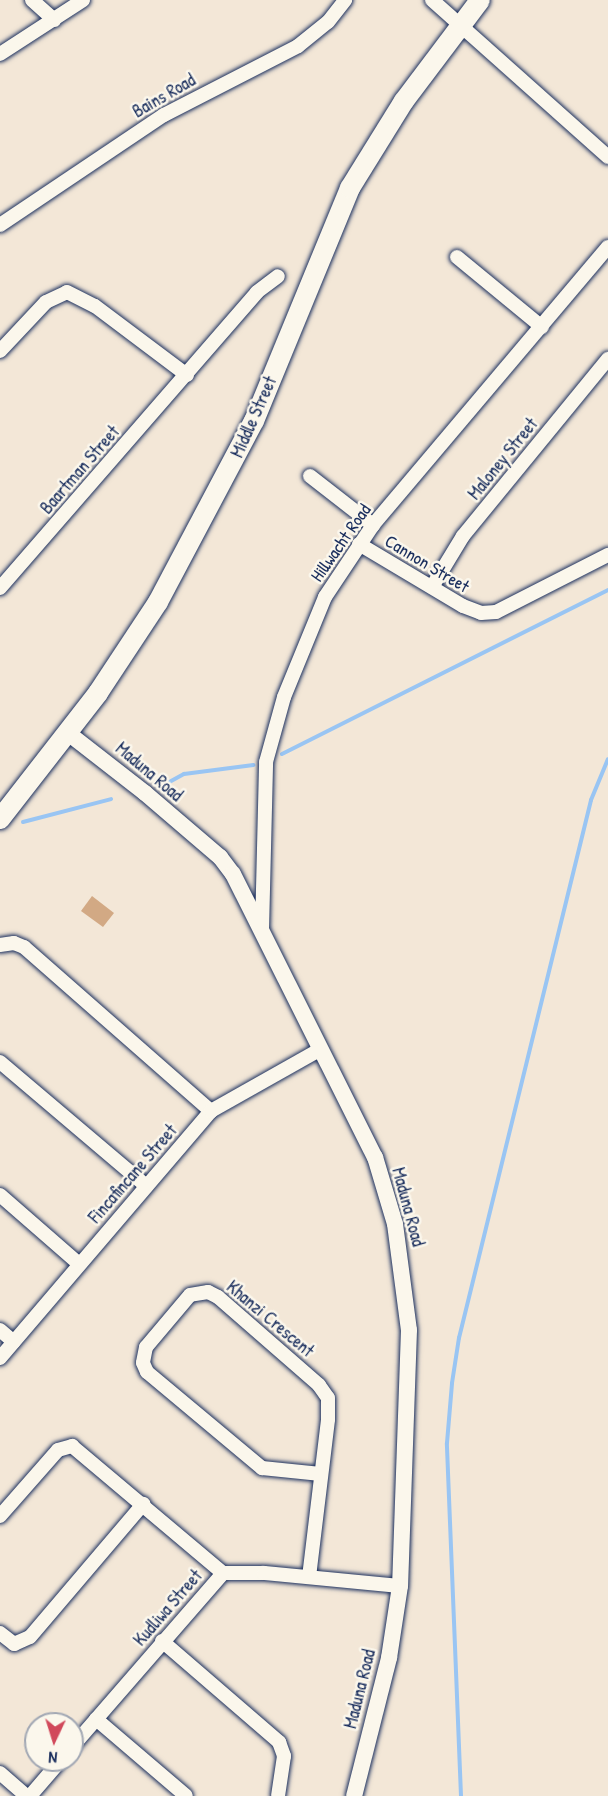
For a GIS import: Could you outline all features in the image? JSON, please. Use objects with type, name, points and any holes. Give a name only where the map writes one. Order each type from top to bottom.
[{"type":"main road","name":"Middle Street","points":[[0,819],[68,733],[158,602],[225,480],[254,421],[360,170],[404,101],[480,0]]},
{"type":"street","points":[[32,0],[54,20]]},
{"type":"street","points":[[0,54],[83,0]]},
{"type":"street","name":"Bains Road","points":[[0,225],[164,115],[298,46],[328,22],[345,0]]},
{"type":"street","points":[[432,0],[608,158]]},
{"type":"street","name":"Hillwacht Road","points":[[262,930],[266,762],[284,697],[325,597],[374,525],[608,247]]},
{"type":"street","points":[[457,257],[542,327]]},
{"type":"street","name":"Baartman Street","points":[[0,588],[257,292],[278,276]]},
{"type":"street","points":[[0,351],[46,302],[67,292],[95,306],[187,375]]},
{"type":"street","name":"Maloney Street","points":[[432,587],[463,536],[608,359]]},
{"type":"street","points":[[310,476],[374,525]]},
{"type":"street","name":"Cannon Street","points":[[359,544],[470,610],[489,613],[608,555]]},
{"type":"street","name":"Maduna Road","points":[[68,733],[220,857],[262,930],[375,1157],[402,1257],[409,1330],[400,1586],[389,1658],[354,1796]]},
{"type":"street","points":[[0,945],[14,943],[24,947],[211,1111]]},
{"type":"street","name":"Fincafincane Street","points":[[0,1358],[211,1111],[321,1049]]},
{"type":"street","points":[[0,1062],[146,1186]]},
{"type":"street","points":[[0,1195],[79,1264]]},
{"type":"street","name":"Khanzi Crescent","points":[[309,1577],[328,1419],[325,1392],[218,1297],[208,1292],[189,1295],[146,1347],[142,1363],[147,1372],[262,1468],[321,1474]]},
{"type":"street","points":[[0,1330],[14,1342]]},
{"type":"street","points":[[0,1516],[58,1450],[69,1446],[81,1450],[223,1573]]},
{"type":"street","points":[[0,1633],[14,1644],[30,1636],[143,1504]]},
{"type":"street","name":"Kudliwa Street","points":[[84,1733],[223,1573],[309,1577],[400,1586]]},
{"type":"street","points":[[162,1641],[279,1742],[284,1756],[278,1796]]},
{"type":"street","points":[[96,1719],[186,1796]]},
{"type":"street","points":[[0,1773],[28,1796],[50,1772]]},
{"type":"building","points":[[92,896],[114,913],[103,927],[81,911]]},
{"type":"waterway","points":[[282,754],[608,590]]},
{"type":"waterway","points":[[461,1796],[447,1443],[452,1383],[459,1338],[591,800],[608,759]]},
{"type":"waterway","points":[[162,786],[184,774],[253,765]]},
{"type":"waterway","points":[[23,822],[111,799]]}]
